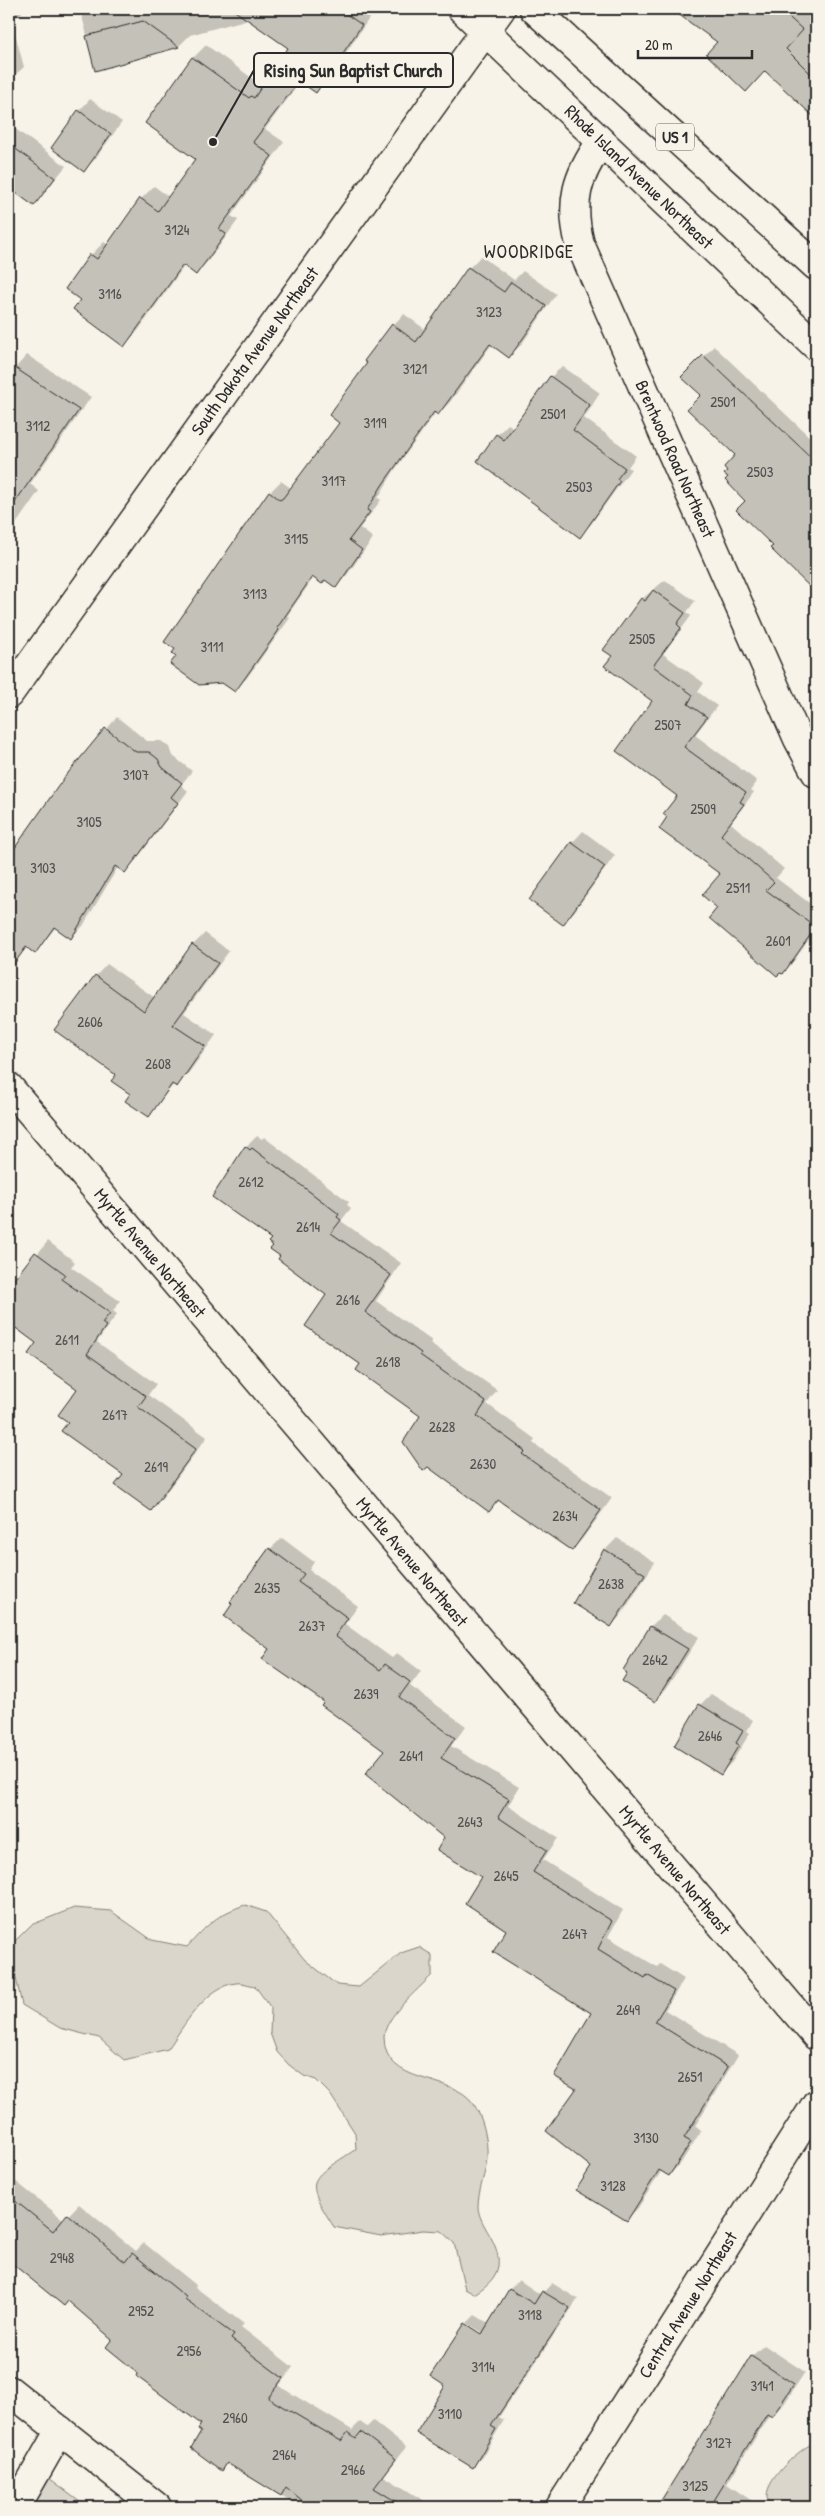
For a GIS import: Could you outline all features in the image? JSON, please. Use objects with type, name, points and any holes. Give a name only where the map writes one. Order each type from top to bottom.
[{"type":"street","name":"Rhode Island Avenue Northeast","points":[[462,9],[493,19],[602,142],[816,346]]},
{"type":"street","name":"US 1","points":[[534,9],[816,266]]},
{"type":"street","name":"South Dakota Avenue Northeast","points":[[9,694],[493,19]]},
{"type":"street","name":"Brentwood Road Northeast","points":[[602,142],[588,161],[578,187],[575,215],[580,244],[798,739],[816,773]]},
{"type":"street","name":"Myrtle Avenue Northeast","points":[[9,1087],[816,2036]]},
{"type":"street","name":"Central Avenue Northeast","points":[[560,2507],[816,2104]]},
{"type":"street","points":[[9,2390],[157,2507]]},
{"type":"street","points":[[16,2507],[60,2430]]},
{"type":"shaded area","points":[[245,1905],[266,1912],[305,1960],[337,1985],[359,1987],[401,1953],[419,1947],[432,1955],[432,1975],[396,2012],[386,2029],[384,2037],[387,2053],[395,2064],[407,2072],[450,2087],[463,2094],[473,2103],[482,2122],[486,2136],[487,2157],[478,2206],[479,2213],[496,2249],[498,2266],[492,2279],[474,2294],[465,2289],[454,2243],[441,2231],[423,2230],[381,2236],[334,2227],[317,2198],[316,2180],[329,2167],[356,2149],[355,2133],[330,2094],[316,2080],[304,2076],[289,2065],[277,2052],[270,2033],[271,2008],[255,1986],[236,1983],[215,1991],[196,2009],[168,2049],[124,2060],[99,2038],[60,2028],[22,2005],[9,1947],[31,1925],[74,1908],[111,1911],[152,1940],[187,1947],[213,1921],[235,1908]]},
{"type":"shaded area","points":[[816,2442],[816,2507],[771,2507],[767,2496],[772,2481],[793,2457]]},
{"type":"shaded area","points":[[49,2478],[88,2507],[30,2507]]},
{"type":"building","points":[[232,9],[339,9],[362,25],[316,93],[299,81],[253,142],[272,156],[219,229],[226,234],[196,275],[183,265],[124,347],[73,309],[80,300],[65,289],[90,254],[97,259],[140,198],[158,211],[195,159],[145,123],[192,57],[249,98],[251,96],[254,98],[288,48]]},
{"type":"building","points":[[671,9],[780,9],[803,30],[786,49],[816,79],[816,119],[765,71],[746,92],[706,54],[717,42]]},
{"type":"building","points":[[143,21],[179,47],[95,71],[86,36]]},
{"type":"building","points":[[78,110],[111,134],[84,172],[51,148]]},
{"type":"building","points":[[9,144],[55,178],[34,206],[9,188]]},
{"type":"building","points":[[468,267],[504,292],[511,282],[546,306],[509,358],[490,344],[438,415],[434,412],[383,484],[367,510],[370,512],[349,540],[362,550],[336,588],[325,580],[322,584],[312,577],[277,628],[279,630],[235,692],[222,683],[199,685],[170,664],[176,656],[172,653],[175,649],[164,642],[269,491],[280,500],[283,498],[339,423],[329,415],[367,363],[364,361],[392,324],[416,342]]},
{"type":"building","points":[[703,355],[816,462],[816,593],[770,548],[773,546],[736,510],[745,501],[725,480],[728,477],[724,474],[727,471],[724,467],[735,455],[687,409],[701,395],[681,377]]},
{"type":"building","points":[[9,364],[79,410],[9,511]]},
{"type":"building","points":[[550,376],[590,405],[573,430],[625,468],[617,479],[620,481],[580,538],[477,461],[496,434],[504,440]]},
{"type":"building","points":[[653,590],[685,613],[677,624],[681,628],[653,666],[693,695],[688,704],[707,717],[684,747],[746,792],[740,802],[744,804],[721,835],[774,882],[766,890],[816,927],[783,974],[780,973],[777,976],[709,918],[717,908],[702,895],[720,874],[659,829],[667,817],[663,814],[677,796],[616,751],[652,701],[604,666],[612,656],[603,650],[641,598],[645,601]]},
{"type":"building","points":[[105,728],[136,752],[149,752],[158,759],[162,767],[182,783],[171,797],[178,803],[125,873],[115,866],[71,939],[54,927],[35,954],[26,947],[9,971],[9,856],[64,778]]},
{"type":"building","points":[[571,842],[605,867],[563,925],[529,900]]},
{"type":"building","points":[[192,944],[218,963],[173,1025],[205,1046],[177,1087],[172,1084],[149,1117],[125,1101],[130,1094],[111,1081],[116,1075],[54,1030],[95,975],[144,1011]]},
{"type":"building","points":[[245,1146],[250,1150],[252,1148],[339,1214],[337,1217],[341,1220],[331,1233],[391,1275],[365,1312],[421,1353],[420,1355],[486,1402],[477,1416],[525,1451],[522,1454],[601,1510],[572,1551],[498,1500],[489,1512],[428,1467],[423,1471],[403,1442],[420,1416],[356,1370],[360,1364],[305,1326],[326,1295],[278,1259],[280,1256],[270,1249],[273,1246],[268,1242],[271,1239],[212,1197]]},
{"type":"building","points":[[35,1252],[65,1274],[61,1279],[110,1313],[102,1323],[106,1326],[87,1354],[146,1396],[138,1407],[196,1449],[151,1511],[115,1485],[123,1475],[61,1431],[68,1422],[58,1415],[77,1389],[28,1354],[36,1343],[9,1323],[9,1286]]},
{"type":"building","points":[[269,1548],[304,1574],[298,1582],[348,1618],[335,1636],[380,1670],[385,1664],[410,1682],[399,1697],[455,1738],[441,1758],[509,1799],[498,1817],[547,1850],[533,1872],[612,1921],[598,1949],[645,1978],[647,1975],[674,1991],[655,2022],[728,2067],[684,2138],[691,2142],[669,2176],[659,2170],[627,2221],[576,2190],[591,2167],[546,2131],[576,2089],[554,2076],[591,2013],[493,1952],[506,1930],[465,1903],[481,1877],[437,1850],[444,1838],[365,1774],[384,1751],[321,1705],[324,1702],[262,1659],[269,1649],[224,1616],[232,1604],[230,1602]]},
{"type":"building","points":[[604,1549],[645,1574],[611,1627],[573,1603]]},
{"type":"building","points":[[650,1626],[688,1649],[655,1702],[622,1681],[627,1673],[623,1670]]},
{"type":"building","points":[[699,1704],[743,1731],[736,1743],[739,1745],[721,1775],[674,1746]]},
{"type":"building","points":[[9,2196],[53,2231],[67,2214],[125,2262],[132,2253],[186,2297],[185,2299],[234,2335],[231,2339],[283,2378],[268,2398],[341,2441],[348,2432],[356,2438],[361,2432],[396,2459],[374,2488],[405,2507],[310,2507],[286,2487],[281,2496],[227,2463],[222,2471],[191,2448],[201,2431],[198,2429],[201,2424],[136,2376],[138,2373],[106,2347],[112,2339],[68,2301],[64,2306],[9,2261]]},
{"type":"building","points":[[509,2289],[534,2304],[542,2291],[570,2308],[491,2426],[496,2429],[473,2468],[416,2433],[445,2386],[430,2376],[465,2323],[482,2334]]},
{"type":"building","points":[[751,2356],[794,2384],[772,2417],[767,2414],[710,2507],[657,2507]]},
{"type":"place","name":"Rising Sun Baptist Church","points":[[213,142]]},
{"type":"district","name":"WOODRIDGE","points":[[529,251]]}]
